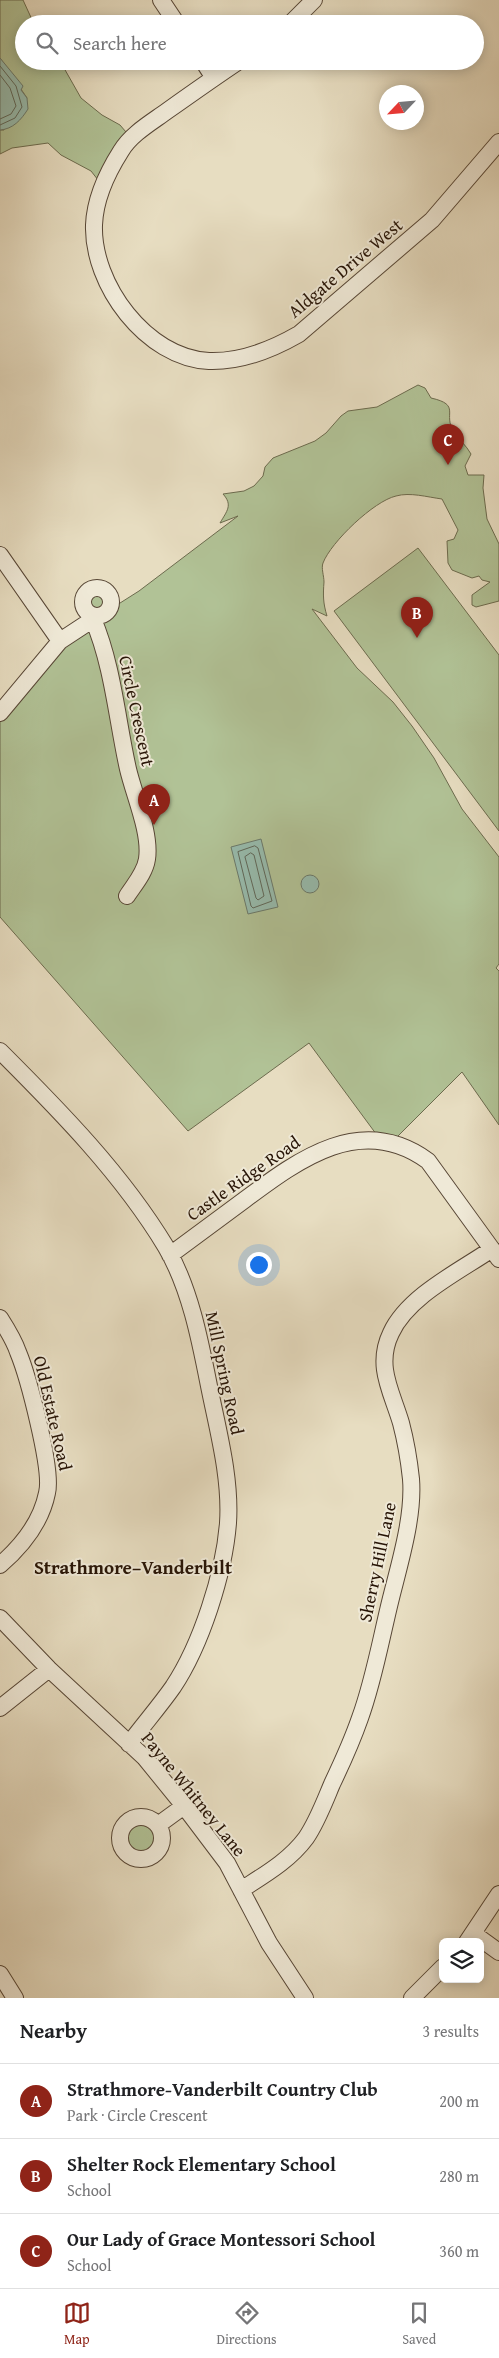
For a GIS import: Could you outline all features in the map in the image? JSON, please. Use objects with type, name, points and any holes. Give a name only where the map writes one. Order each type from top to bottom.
[{"type":"street","points":[[161,0],[171,15]]},
{"type":"street","points":[[299,15],[314,0]]},
{"type":"street","points":[[209,70],[214,78]]},
{"type":"street","name":"Aldgate Drive West","points":[[226,70],[140,130],[122,148],[102,185],[95,209],[95,240],[103,274],[118,304],[138,326],[170,349],[208,361],[256,353],[280,345],[299,334],[432,220],[499,142]]},
{"type":"street","points":[[0,555],[60,642]]},
{"type":"street","name":"Circle Crescent","points":[[0,713],[60,642],[96,618],[128,770],[147,839],[147,859],[141,874],[127,896]]},
{"type":"street","name":"Mill Spring Road","points":[[0,1051],[50,1102],[127,1191],[170,1255],[188,1300],[204,1358],[225,1468],[228,1523],[217,1578],[196,1645],[173,1687],[129,1744]]},
{"type":"street","name":"Castle Ridge Road","points":[[170,1255],[270,1181],[310,1155],[336,1144],[368,1140],[399,1145],[414,1151],[428,1161],[496,1254]]},
{"type":"street","name":"Sherry Hill Lane","points":[[241,1890],[275,1868],[306,1838],[319,1816],[342,1763],[368,1692],[403,1550],[410,1502],[411,1481],[408,1454],[385,1376],[386,1349],[392,1332],[408,1310],[425,1294],[496,1254]]},
{"type":"street","name":"Old Estate Road","points":[[0,1318],[12,1338],[23,1365],[40,1433],[48,1490],[42,1511],[33,1530],[0,1566]]},
{"type":"street","name":"Payne Whitney Lane","points":[[0,1618],[49,1669],[145,1758],[184,1806],[227,1863],[270,1943],[305,1998]]},
{"type":"street","points":[[0,1708],[49,1669]]},
{"type":"street","points":[[158,1825],[184,1806]]},
{"type":"street","points":[[470,1938],[499,1894]]},
{"type":"street","points":[[484,1945],[499,1952]]},
{"type":"street","points":[[412,1998],[439,1971]]},
{"type":"street","points":[[0,1974],[15,1998]]},
{"type":"shaded area","points":[[0,0],[23,0],[30,15],[15,15],[15,70],[65,70],[81,98],[102,115],[120,125],[132,139],[102,185],[91,171],[61,155],[48,143],[12,148],[0,154],[0,130],[4,130],[27,98],[0,58]]},
{"type":"shaded area","points":[[418,385],[425,388],[431,398],[449,407],[451,426],[471,454],[465,466],[468,475],[484,475],[483,488],[487,519],[499,544],[499,601],[476,607],[472,605],[472,595],[490,582],[482,580],[479,576],[472,578],[452,570],[448,563],[447,541],[454,539],[458,530],[442,499],[407,494],[387,499],[376,506],[354,524],[335,544],[322,565],[327,616],[312,609],[357,668],[393,702],[412,726],[434,758],[462,809],[499,857],[499,964],[496,968],[499,971],[499,1125],[462,1072],[391,1143],[382,1142],[309,1043],[188,1131],[0,917],[0,713],[89,614],[82,604],[86,592],[94,587],[107,592],[111,599],[109,610],[139,591],[238,516],[220,523],[228,508],[228,501],[223,494],[244,491],[254,486],[263,476],[265,467],[273,458],[315,441],[348,411],[377,407]]},
{"type":"shaded area","points":[[418,548],[499,655],[499,831],[334,611]]},
{"type":"shaded area","points":[[137,1817],[145,1817],[156,1823],[162,1838],[156,1853],[145,1859],[137,1859],[126,1853],[120,1842],[120,1834],[126,1823]]},
{"type":"water","points":[[0,58],[23,86],[21,90],[27,98],[28,109],[16,123],[9,128],[0,130]]},
{"type":"water","points":[[261,839],[278,907],[248,914],[231,847]]},
{"type":"water","points":[[306,875],[314,875],[319,880],[317,891],[306,893],[301,888],[301,880]]},
{"type":"place","name":"Our Lady of Grace Montessori School","points":[[448,465]]},
{"type":"place","name":"Shelter Rock Elementary School","points":[[417,638]]},
{"type":"place","name":"Strathmore-Vanderbilt Country Club","points":[[154,825]]},
{"type":"district","name":"Strathmore–Vanderbilt","points":[[133,1567]]}]
